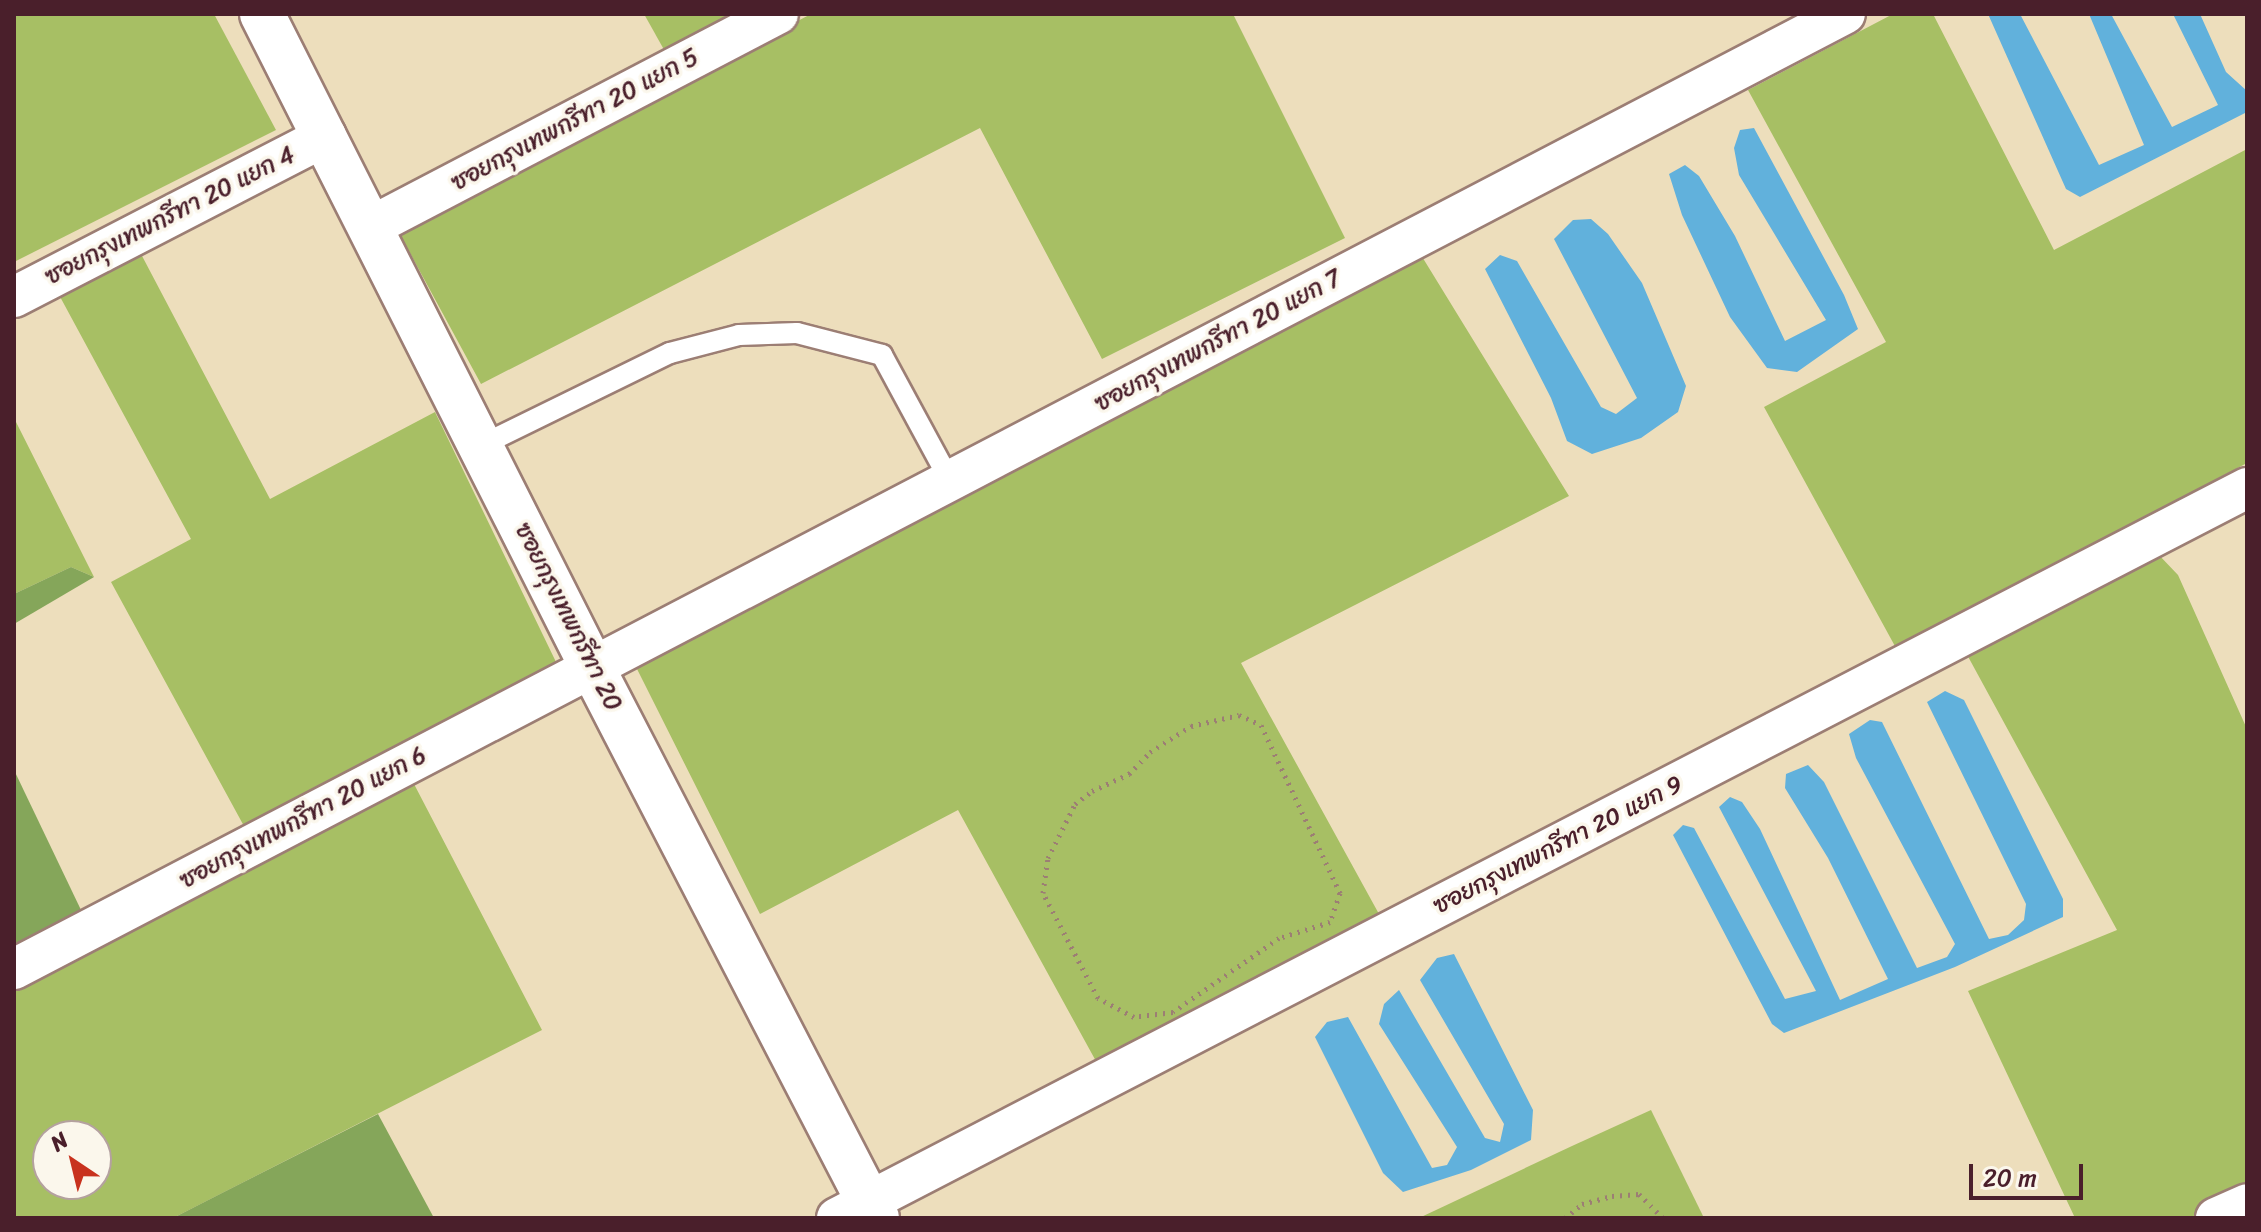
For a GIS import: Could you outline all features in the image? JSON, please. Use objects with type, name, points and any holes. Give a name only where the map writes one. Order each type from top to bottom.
[{"type":"street","name":"ซอยกรุงเทพกรีฑา 20","points":[[262,14],[482,445],[861,1213]]},
{"type":"street","name":"ซอยกรุงเทพกรีฑา 20 แยก 5","points":[[372,226],[778,14]]},
{"type":"street","name":"ซอยกรุงเทพกรีฑา 20 แยก 7","points":[[592,667],[1845,14]]},
{"type":"street","name":"ซอยกรุงเทพกรีฑา 20 แยก 4","points":[[14,297],[326,136]]},
{"type":"street","name":"ซอยกรุงเทพกรีฑา 20 แยก 9","points":[[861,1213],[2247,488]]},
{"type":"street","name":"ซอยกรุงเทพกรีฑา 20 แยก 6","points":[[14,969],[592,667]]},
{"type":"street","points":[[2216,1218],[2247,1204]]},
{"type":"lane","points":[[482,445],[670,353],[739,335],[797,333],[882,355],[950,481]]},
{"type":"path","points":[[1239,715],[1261,725],[1340,893],[1330,922],[1279,938],[1173,1012],[1134,1017],[1098,998],[1043,893],[1048,858],[1075,804],[1092,791],[1129,774],[1150,752],[1191,726],[1239,715]]},
{"type":"path","points":[[1565,1218],[1582,1204],[1612,1196],[1639,1194],[1663,1218]]},
{"type":"green space","points":[[14,14],[214,14],[276,130],[14,262]]},
{"type":"green space","points":[[644,14],[744,14],[667,55]]},
{"type":"green space","points":[[811,14],[1233,14],[1345,238],[1102,359],[980,128],[481,384],[398,231]]},
{"type":"green space","points":[[1893,14],[1933,14],[2054,250],[2247,149],[2247,463],[1896,648],[1764,407],[1886,342],[1748,90]]},
{"type":"green space","points":[[141,254],[270,499],[435,412],[556,662],[245,828],[111,582],[191,539],[58,293]]},
{"type":"green space","points":[[1421,255],[1569,496],[1241,663],[1379,914],[1097,1063],[958,810],[760,914],[635,665]]},
{"type":"green space","points":[[14,418],[94,577],[71,567],[14,594]]},
{"type":"green space","points":[[2157,553],[2178,575],[2247,729],[2247,1192],[2189,1218],[2075,1218],[1968,991],[2117,930],[1965,651]]},
{"type":"green space","points":[[71,567],[94,577],[14,624],[14,594]]},
{"type":"green space","points":[[14,770],[81,910],[14,950]]},
{"type":"green space","points":[[414,784],[542,1030],[173,1218],[14,1218],[14,985],[92,941]]},
{"type":"green space","points":[[1651,1110],[1704,1218],[1419,1218],[1572,1146]]},
{"type":"green space","points":[[378,1114],[434,1218],[173,1218],[222,1193]]},
{"type":"water","points":[[1988,14],[2020,14],[2099,165],[2144,145],[2089,14],[2111,14],[2172,127],[2218,105],[2173,14],[2200,14],[2226,72],[2247,91],[2247,112],[2080,197],[2066,189]]},
{"type":"water","points":[[1754,128],[1844,295],[1858,329],[1797,372],[1767,368],[1730,317],[1682,215],[1669,174],[1685,165],[1699,176],[1735,236],[1785,341],[1826,320],[1739,175],[1734,148],[1740,130]]},
{"type":"water","points":[[1591,219],[1608,234],[1642,283],[1686,386],[1678,412],[1641,438],[1592,454],[1567,441],[1551,398],[1485,269],[1500,255],[1517,261],[1601,407],[1616,414],[1637,398],[1554,239],[1573,220]]},
{"type":"water","points":[[1945,691],[1964,700],[2063,899],[2063,917],[1955,967],[1784,1033],[1772,1024],[1673,835],[1683,825],[1694,828],[1785,999],[1816,991],[1719,807],[1730,797],[1742,802],[1760,829],[1840,1000],[1888,979],[1828,858],[1785,788],[1786,774],[1808,765],[1824,782],[1917,968],[1947,957],[1955,944],[1856,758],[1849,734],[1870,720],[1882,722],[1989,939],[2008,935],[2024,920],[2026,904],[1927,702]]},
{"type":"water","points":[[1454,954],[1533,1110],[1531,1140],[1471,1170],[1403,1192],[1383,1173],[1315,1037],[1327,1022],[1348,1017],[1432,1168],[1447,1165],[1457,1147],[1379,1024],[1384,1004],[1399,990],[1485,1138],[1500,1142],[1504,1124],[1420,980],[1437,958]]}]
